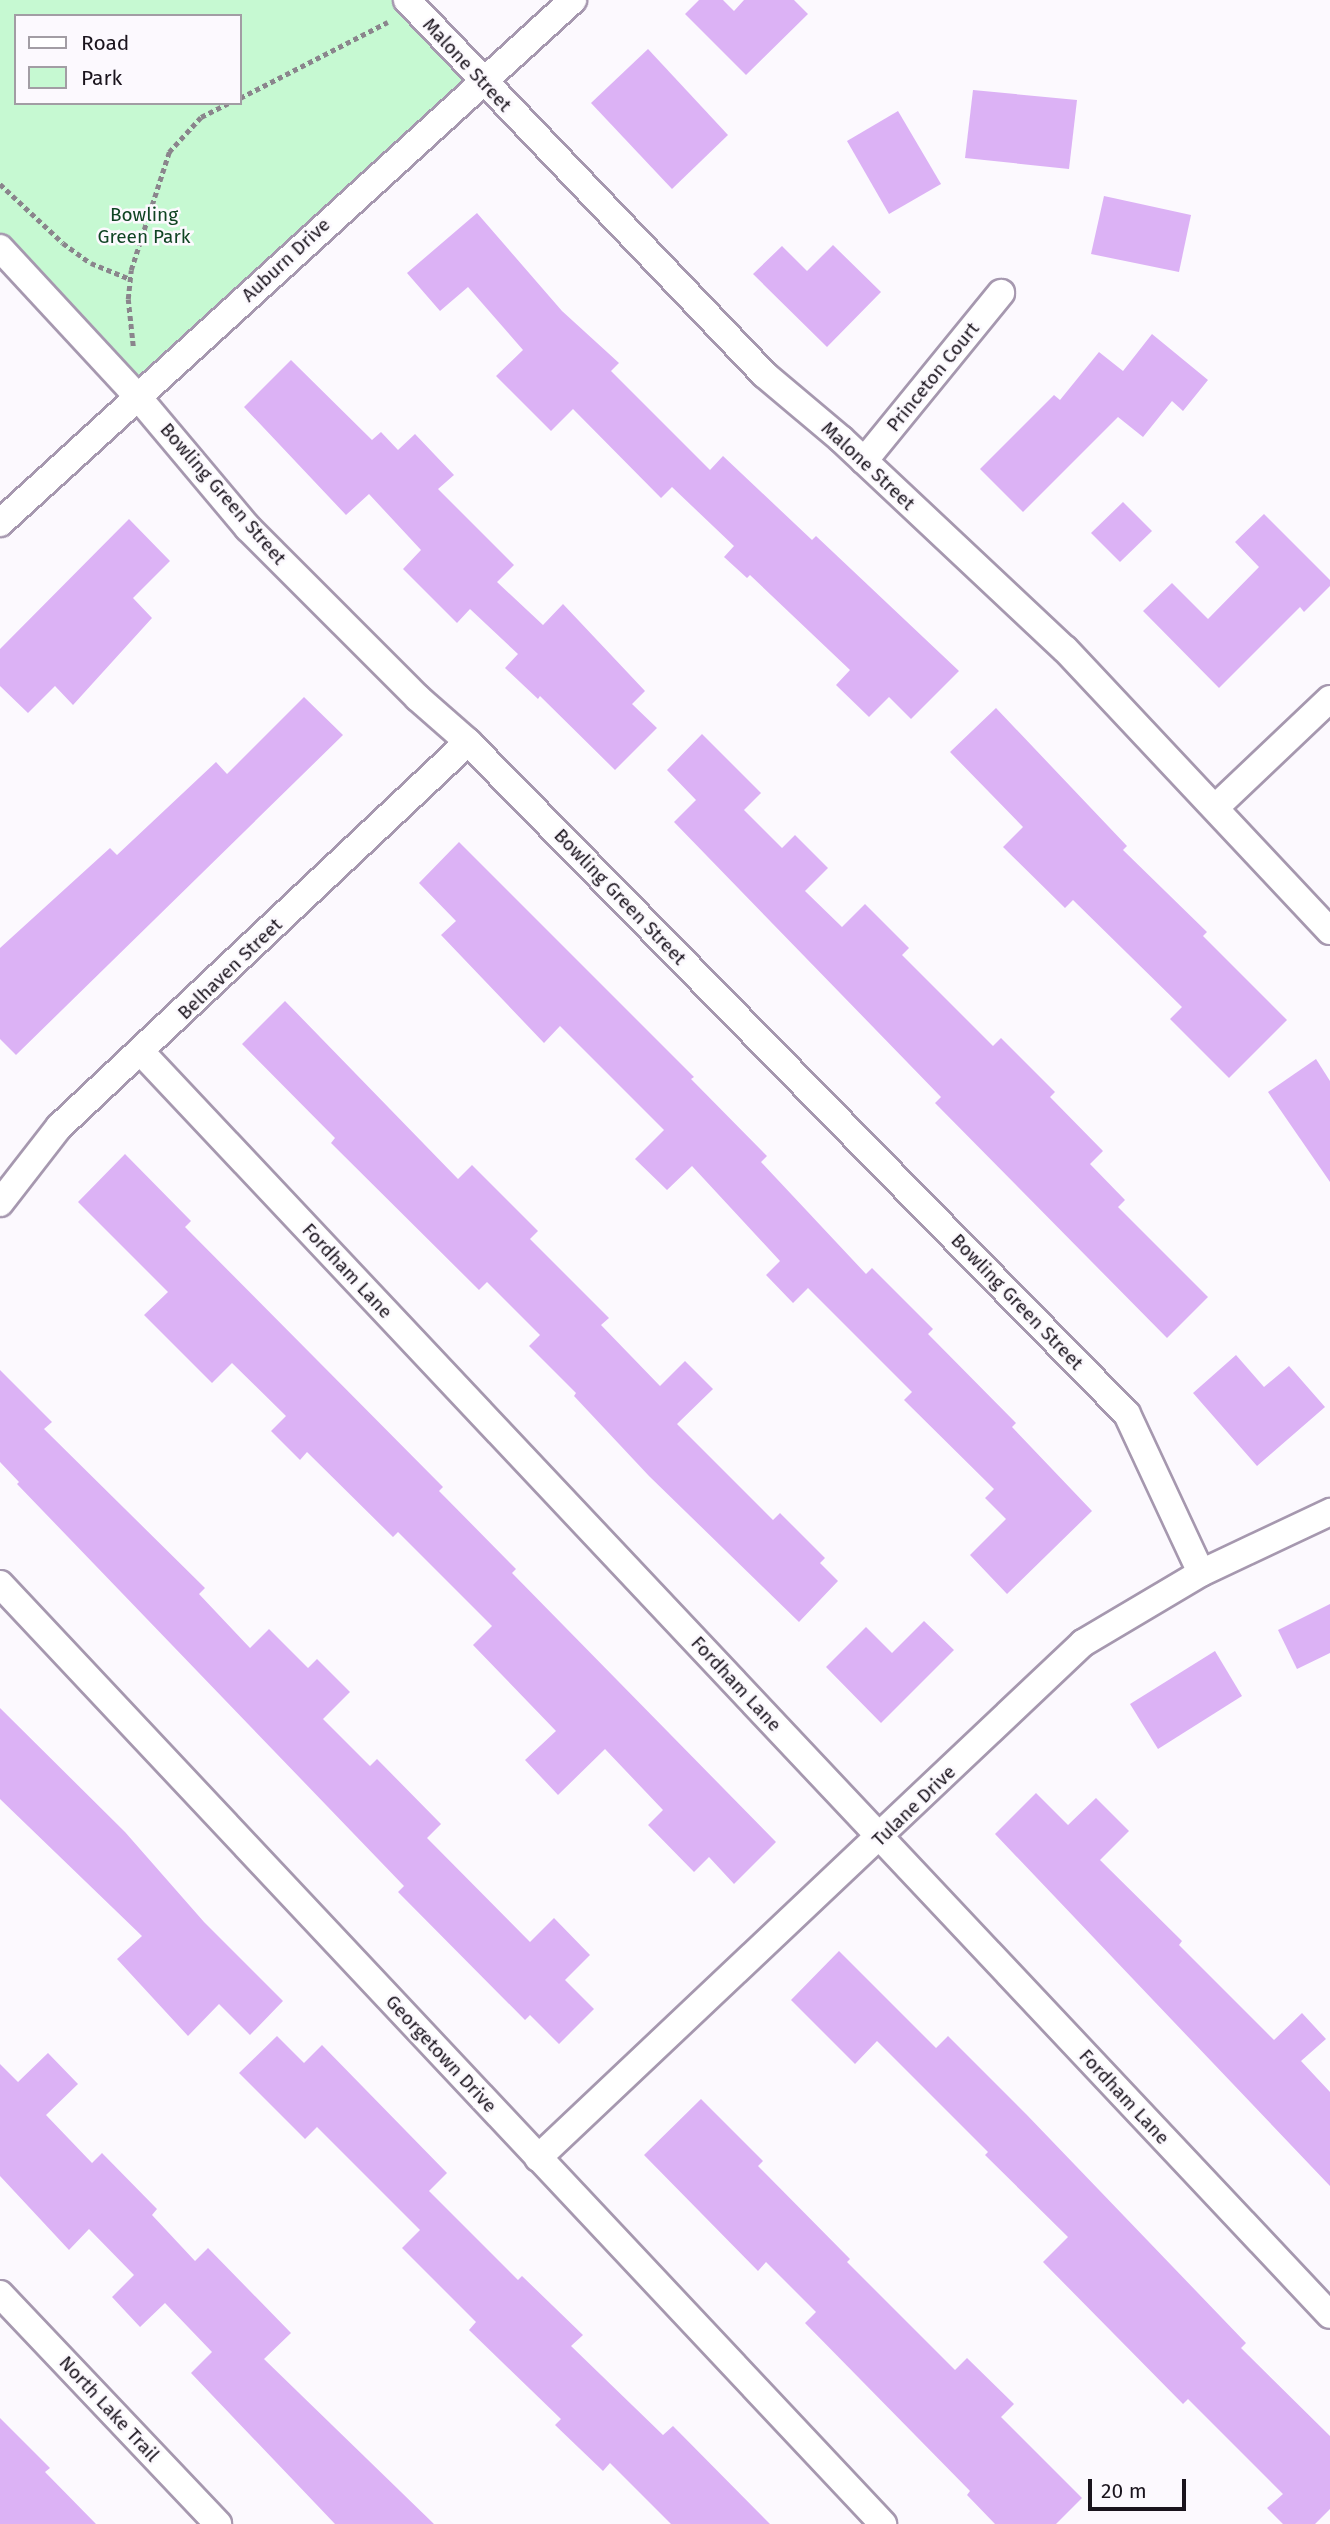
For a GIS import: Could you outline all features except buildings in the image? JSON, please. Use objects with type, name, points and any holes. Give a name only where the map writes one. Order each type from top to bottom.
[{"type":"street","name":"Auburn Drive","points":[[0,523],[481,80],[573,0]]},
{"type":"street","name":"Malone Street","points":[[409,4],[765,375],[864,461],[1065,649],[1330,931]]},
{"type":"street","name":"Bowling Green Street","points":[[0,248],[138,397],[248,528],[418,698],[468,742],[1127,1414],[1201,1573]]},
{"type":"street","name":"Princeton Court","points":[[864,461],[1001,293]]},
{"type":"street","points":[[1216,807],[1330,699]]},
{"type":"street","name":"Belhaven Street","points":[[0,1203],[59,1127],[142,1053],[468,742]]},
{"type":"street","name":"Fordham Lane","points":[[142,1053],[1330,2315]]},
{"type":"street","name":"Tulane Drive","points":[[538,2158],[881,1838],[1083,1643],[1201,1573],[1330,1512]]},
{"type":"street","name":"Georgetown Drive","points":[[0,1584],[883,2524]]},
{"type":"street","name":"North Lake Trail","points":[[0,2294],[218,2524]]},
{"type":"path","points":[[242,97],[362,38],[409,4]]},
{"type":"path","points":[[138,397],[128,299],[130,279],[169,152],[201,117],[225,105]]},
{"type":"path","points":[[0,184],[63,243],[91,263],[130,279]]},
{"type":"green space","name":"Bowling Green Park","points":[[0,0],[407,0],[481,80],[138,397],[0,250]]}]
